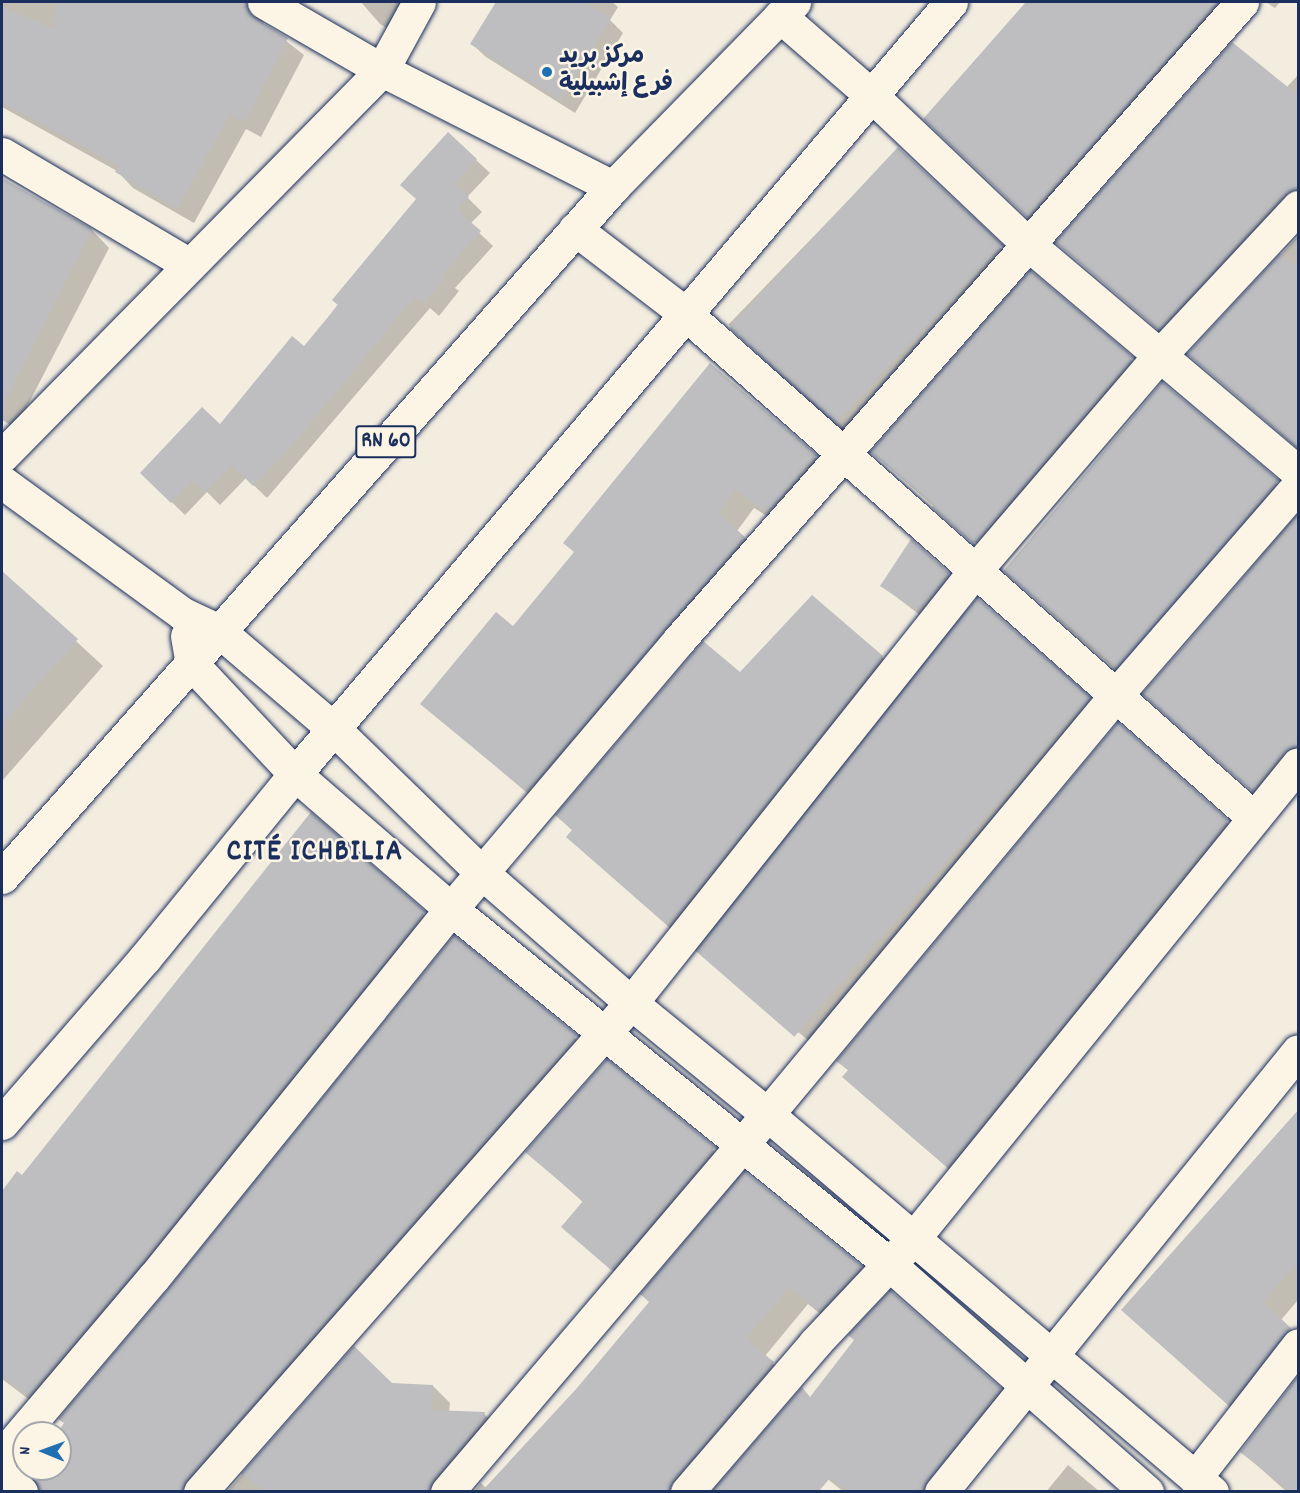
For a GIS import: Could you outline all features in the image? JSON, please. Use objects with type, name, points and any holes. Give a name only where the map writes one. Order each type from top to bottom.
[{"type":"street","points":[[264,2],[382,70],[613,188]]},
{"type":"street","points":[[2,456],[382,70],[418,2]]},
{"type":"street","points":[[2,1123],[145,958],[295,774],[335,730],[951,2]]},
{"type":"street","points":[[2,1456],[154,1276],[481,872],[842,456],[1242,2]]},
{"type":"street","points":[[788,6],[872,96],[1028,244],[1299,472]]},
{"type":"street","name":"RN 60","points":[[2,877],[575,229],[788,6]]},
{"type":"street","points":[[2,154],[190,265]]},
{"type":"street","points":[[200,1491],[602,1032],[631,1003],[973,573],[1161,354],[1299,207]]},
{"type":"street","points":[[575,229],[686,315],[973,573],[1116,695],[1254,818]]},
{"type":"street","points":[[2,482],[183,614],[219,631],[335,730],[481,872],[631,1003],[767,1114],[1203,1485],[1299,1345]]},
{"type":"street","points":[[447,1491],[741,1146],[1116,695],[1299,486]]},
{"type":"street","points":[[183,614],[192,664],[295,774],[451,909],[888,1263],[1025,1388],[1148,1491]]},
{"type":"street","points":[[687,1491],[888,1263],[913,1239],[1299,764]]},
{"type":"street","points":[[941,1491],[1025,1388],[1053,1358],[1299,1051]]},
{"type":"street","points":[[2,1476],[21,1491]]},
{"type":"building","points":[[58,2],[245,2],[254,18],[288,38],[245,122],[230,114],[177,208],[115,172],[119,166],[2,102],[2,6],[53,29]]},
{"type":"building","name":"مركز بريد فرع إشبيلية","points":[[496,2],[584,2],[611,18],[561,100],[470,44]]},
{"type":"building","points":[[1026,2],[1217,2],[1027,217],[923,119]]},
{"type":"building","points":[[1232,42],[1299,96],[1299,189],[1284,194],[1158,329],[1055,242]]},
{"type":"building","points":[[448,132],[477,159],[454,184],[469,197],[457,210],[481,231],[443,274],[446,277],[424,303],[415,296],[288,450],[253,486],[232,465],[206,492],[192,480],[171,503],[140,473],[202,407],[220,424],[292,336],[304,346],[338,305],[332,300],[416,199],[400,185]]},
{"type":"building","points":[[898,147],[1003,245],[834,425],[730,328]]},
{"type":"building","points":[[2,178],[92,229],[2,407]]},
{"type":"building","points":[[1280,254],[1299,268],[1299,448],[1187,354]]},
{"type":"building","points":[[1030,270],[1133,357],[973,544],[932,507],[934,504],[870,452]]},
{"type":"building","points":[[710,363],[817,455],[767,511],[735,490],[718,513],[745,537],[526,791],[420,704],[496,612],[513,626],[574,552],[563,543]]},
{"type":"building","points":[[1162,382],[1278,480],[1120,669],[1003,571]]},
{"type":"building","points":[[1299,514],[1299,746],[1283,752],[1252,791],[1142,694]]},
{"type":"building","points":[[911,539],[949,573],[918,611],[880,586]]},
{"type":"building","points":[[2,571],[78,639],[2,725]]},
{"type":"building","points":[[812,595],[883,656],[668,926],[566,837],[572,830],[555,815],[703,641],[740,672]]},
{"type":"building","points":[[977,598],[1090,696],[794,1037],[681,938]]},
{"type":"building","points":[[1118,722],[1228,820],[947,1167],[842,1077],[848,1070],[836,1061]]},
{"type":"building","points":[[311,812],[425,911],[140,1265],[28,1396],[2,1376],[2,1191],[17,1171],[22,1175]]},
{"type":"building","points":[[454,935],[577,1035],[186,1480],[182,1491],[39,1491],[33,1481],[72,1481],[72,1421],[58,1419],[168,1289]]},
{"type":"building","points":[[607,1059],[715,1147],[611,1270],[561,1227],[583,1201],[525,1152]]},
{"type":"building","points":[[1299,1109],[1299,1261],[1263,1302],[1291,1328],[1228,1405],[1121,1310]]},
{"type":"building","points":[[744,1171],[862,1266],[819,1311],[789,1287],[746,1339],[774,1362],[673,1480],[669,1491],[482,1491],[577,1388],[649,1302],[640,1294]]},
{"type":"building","points":[[890,1290],[1001,1388],[920,1491],[847,1491],[830,1478],[819,1491],[712,1491],[802,1387],[810,1397],[854,1340],[848,1335]]},
{"type":"building","points":[[354,1346],[392,1383],[433,1385],[432,1410],[485,1412],[484,1419],[433,1480],[429,1491],[265,1491],[241,1474]]},
{"type":"building","points":[[1299,1375],[1299,1491],[1290,1491],[1240,1452]]},
{"type":"place","name":"مركز بريد فرع إشبيلية","points":[[547,72]]},
{"type":"district","name":"CITÉ ICHBILIA","points":[[315,854]]}]
